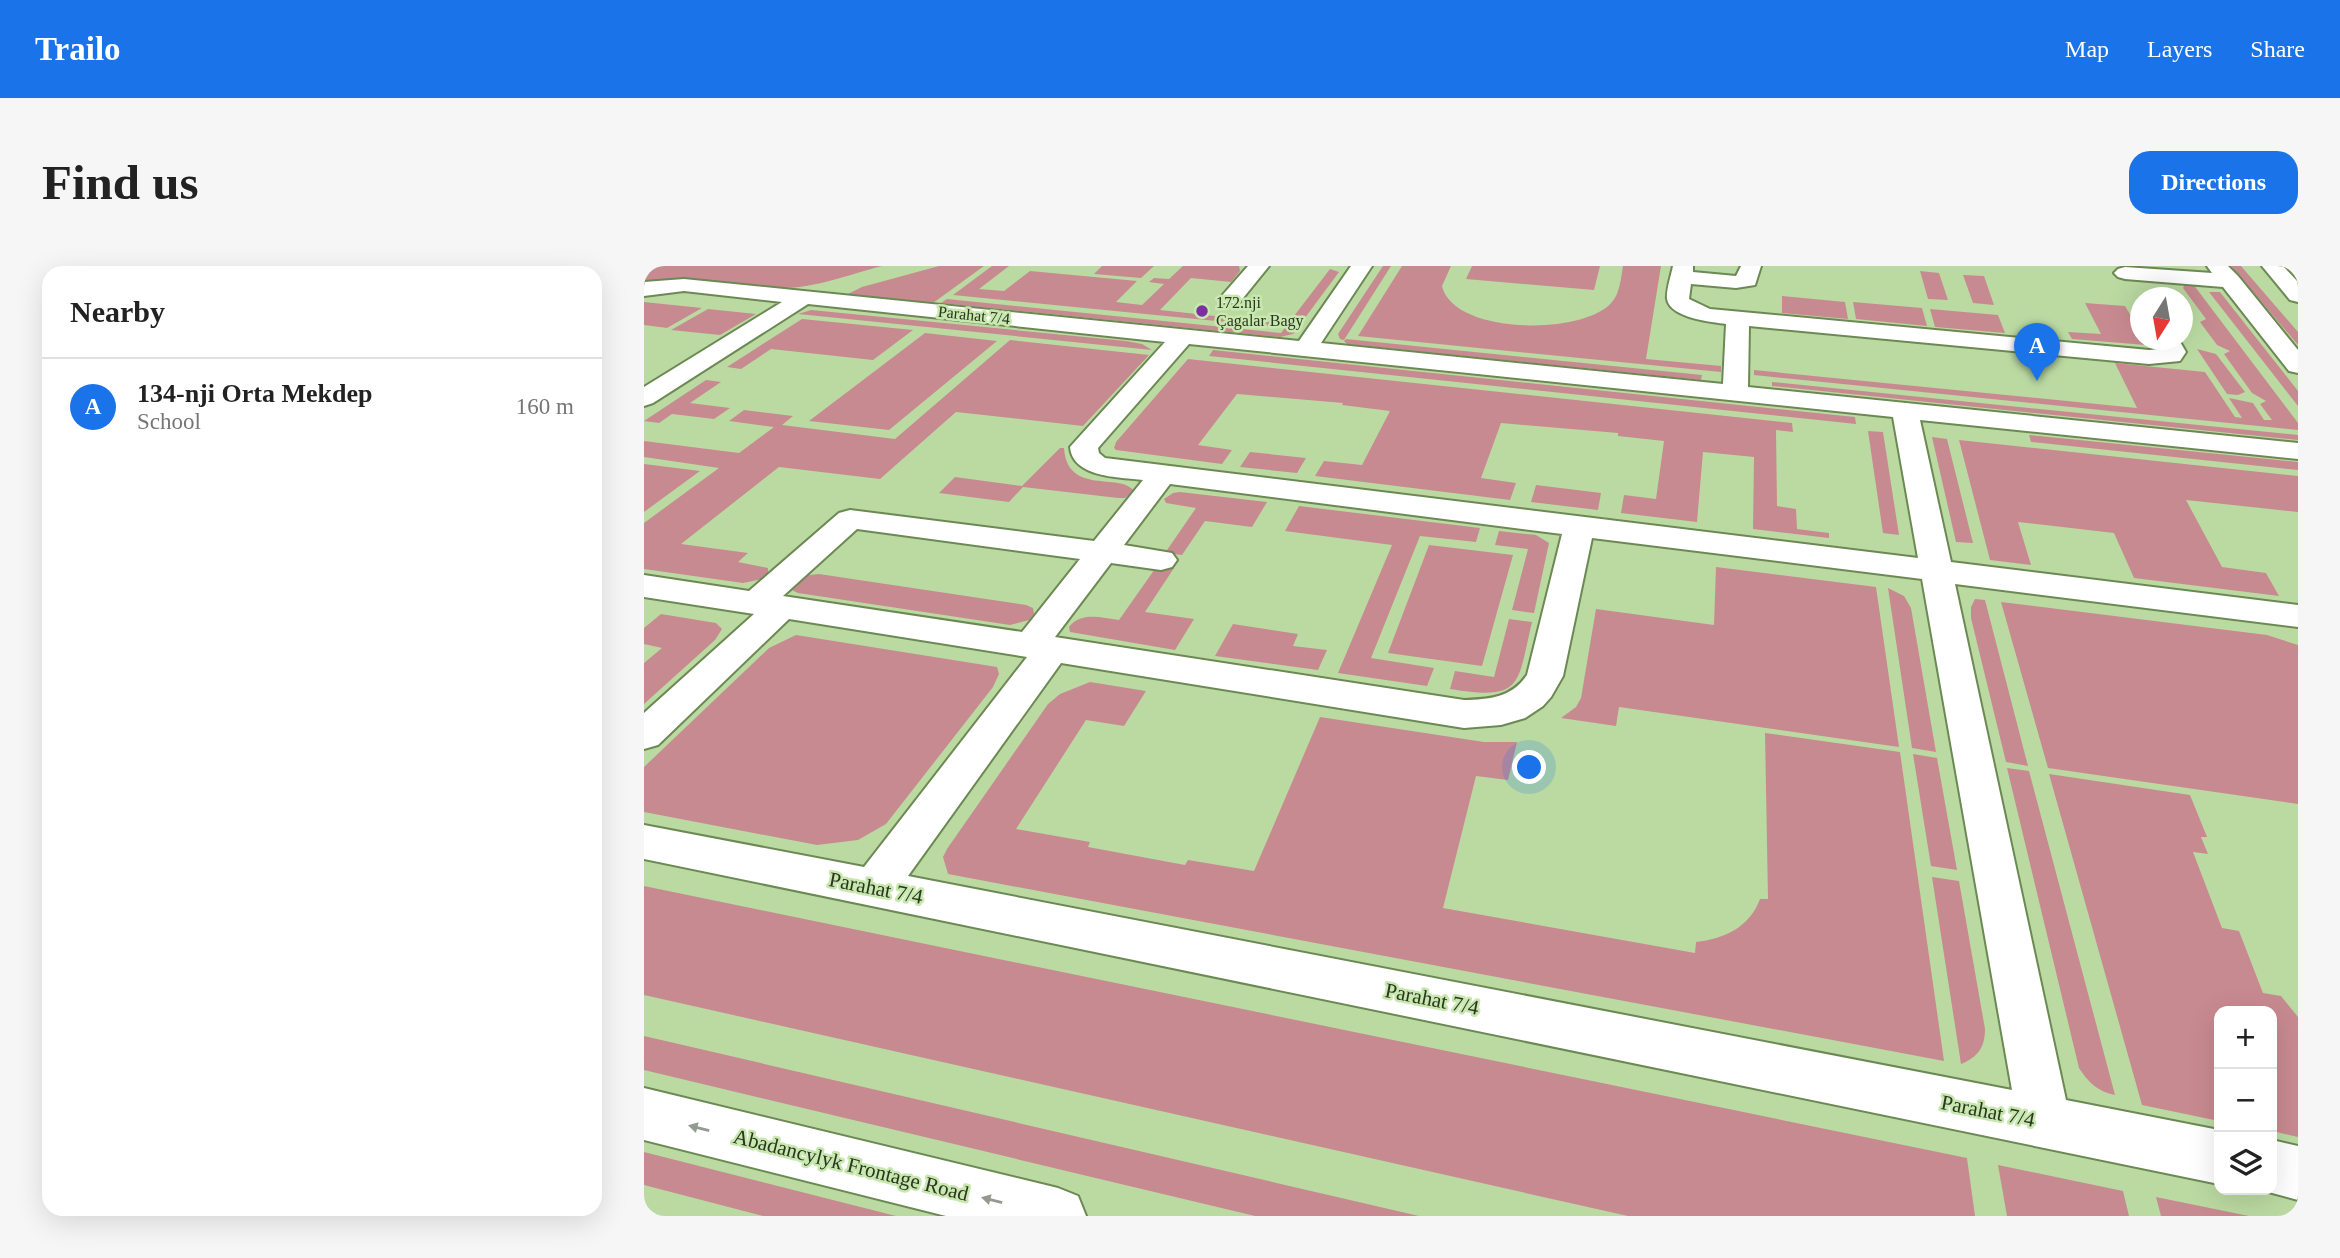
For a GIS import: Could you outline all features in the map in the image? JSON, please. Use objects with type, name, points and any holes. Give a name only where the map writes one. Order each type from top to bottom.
[{"type":"street","points":[[1231,298],[1259,266]]},
{"type":"street","points":[[1305,349],[1357,266]]},
{"type":"street","points":[[1751,266],[1747,279],[1736,282],[1682,271],[1678,299],[1681,305],[1706,315],[1738,319],[2149,357],[2171,356],[2173,350]]},
{"type":"street","points":[[2272,266],[2298,295]]},
{"type":"street","points":[[2123,269],[2223,274],[2298,366]]},
{"type":"street","points":[[2123,269],[2134,287]]},
{"type":"street","name":"Parahat 7/4","points":[[644,289],[684,285],[2298,451]]},
{"type":"street","points":[[644,398],[805,297]]},
{"type":"street","points":[[1735,393],[1738,319]]},
{"type":"street","points":[[1182,337],[1084,447],[1086,456],[1095,464],[2298,616]]},
{"type":"street","points":[[1905,410],[2044,1122]]},
{"type":"street","points":[[874,888],[1041,648],[1103,552],[1163,474]]},
{"type":"street","points":[[644,735],[850,519],[1161,560]]},
{"type":"street","points":[[644,586],[1464,714],[1492,713],[1519,706],[1537,692],[1545,676],[1578,526]]},
{"type":"street","name":"Parahat 7/4","points":[[644,842],[2214,1156]]},
{"type":"street","name":"Abadancylyk Frontage Road","points":[[644,1114],[1058,1216]]},
{"type":"street","points":[[2277,1168],[2298,1173]]},
{"type":"shaded area","points":[[644,266],[882,266],[820,283],[783,288],[697,281],[644,284]]},
{"type":"shaded area","points":[[939,266],[984,266],[933,303],[848,294],[862,287]]},
{"type":"shaded area","points":[[992,266],[1009,266],[979,289],[1004,291],[1030,271],[1137,281],[1116,302],[1142,305],[1164,284],[1149,282],[1154,278],[1169,279],[1183,266],[1239,266],[1240,271],[1231,282],[1191,278],[1160,310],[1280,323],[1276,327],[953,295]]},
{"type":"shaded area","points":[[1102,266],[1154,266],[1141,278],[1094,274]]},
{"type":"shaded area","points":[[1383,266],[1391,266],[1344,340],[1340,339],[1338,334]]},
{"type":"shaded area","points":[[1402,266],[1451,266],[1442,286],[1451,302],[1469,314],[1493,322],[1549,325],[1575,321],[1597,313],[1612,302],[1620,285],[1623,266],[1661,266],[1646,359],[1721,366],[1721,372],[1358,336]]},
{"type":"shaded area","points":[[1472,266],[1600,266],[1594,290],[1466,279]]},
{"type":"shaded area","points":[[2231,266],[2241,266],[2298,332],[2298,345]]},
{"type":"shaded area","points":[[1330,269],[1339,272],[1293,334],[1280,337],[941,303],[947,299],[1281,333]]},
{"type":"shaded area","points":[[1920,271],[1939,273],[1948,300],[1928,299]]},
{"type":"shaded area","points":[[1963,275],[1984,276],[1994,305],[1973,303]]},
{"type":"shaded area","points":[[2185,284],[2193,284],[2298,423],[2298,430],[1754,375],[1754,370],[2137,408],[2115,363],[2205,372],[2235,417],[2242,418],[2229,398],[2253,403],[2264,420],[2272,420],[2260,404],[2266,401],[2252,393],[2224,354],[2230,351],[2217,345],[2200,322],[2206,319],[2193,301],[2193,287],[2184,287]]},
{"type":"shaded area","points":[[2209,292],[2220,292],[2298,391],[2298,406]]},
{"type":"shaded area","points":[[1782,296],[1845,302],[1848,319],[1782,313]]},
{"type":"shaded area","points":[[644,302],[702,308],[667,328],[644,325]]},
{"type":"shaded area","points":[[1853,302],[1922,308],[1927,326],[1856,319]]},
{"type":"shaded area","points":[[2085,303],[2125,306],[2130,314],[2130,344],[2072,339],[2068,332],[2101,334]]},
{"type":"shaded area","points":[[708,309],[756,314],[720,335],[671,330]]},
{"type":"shaded area","points":[[1930,309],[1998,315],[2005,333],[1935,327]]},
{"type":"shaded area","points":[[811,310],[1126,341],[1142,344],[1152,350],[798,314]]},
{"type":"shaded area","points":[[802,319],[913,330],[873,360],[771,349],[741,369],[727,367]]},
{"type":"shaded area","points":[[925,333],[997,341],[889,430],[809,421]]},
{"type":"shaded area","points":[[1346,339],[1702,375],[1701,380],[1347,344],[1344,341]]},
{"type":"shaded area","points":[[1010,340],[1149,355],[1083,426],[956,412],[880,479],[779,467],[681,544],[748,553],[738,562],[768,568],[768,574],[762,579],[743,583],[644,569],[644,523],[719,468],[644,457],[644,441],[739,453],[774,427],[729,421],[744,410],[793,416],[782,425],[895,439]]},
{"type":"shaded area","points":[[2197,349],[2216,354],[2245,392],[2238,395],[2227,394]]},
{"type":"shaded area","points":[[1213,350],[1855,417],[1856,424],[1209,356]]},
{"type":"shaded area","points":[[1188,359],[1792,423],[1793,432],[1776,430],[1777,506],[1796,509],[1797,529],[1829,533],[1829,538],[1753,529],[1754,457],[1703,452],[1697,522],[1621,513],[1624,495],[1656,499],[1664,441],[1618,436],[1618,433],[1501,423],[1481,478],[1516,483],[1510,500],[1315,476],[1324,461],[1362,465],[1390,411],[1342,405],[1343,403],[1237,394],[1198,445],[1232,450],[1222,464],[1116,450],[1116,442]]},
{"type":"shaded area","points":[[706,380],[721,382],[690,403],[730,408],[714,419],[672,414],[659,423],[644,421]]},
{"type":"shaded area","points":[[1772,382],[2298,435],[2298,440],[1772,386]]},
{"type":"shaded area","points":[[1868,431],[1883,432],[1899,535],[1883,533]]},
{"type":"shaded area","points":[[2029,435],[2298,462],[2298,470],[2031,442]]},
{"type":"shaded area","points":[[1932,437],[1947,439],[1973,543],[1956,542]]},
{"type":"shaded area","points":[[1959,440],[2298,476],[2298,512],[2186,500],[2222,567],[2266,573],[2279,596],[2134,578],[2114,533],[2018,522],[2031,565],[1990,560]]},
{"type":"shaded area","points":[[1060,448],[1064,448],[1067,463],[1074,472],[1084,478],[1118,483],[1134,491],[1125,498],[1118,498],[1023,487],[1009,502],[939,493],[955,477],[1022,486]]},
{"type":"shaded area","points":[[1250,452],[1306,458],[1297,473],[1240,467]]},
{"type":"shaded area","points":[[644,464],[700,471],[644,512]]},
{"type":"shaded area","points":[[1536,485],[1601,493],[1598,510],[1531,502]]},
{"type":"shaded area","points":[[1180,492],[1267,502],[1252,527],[1205,521],[1182,555],[1165,553],[1196,508],[1166,503],[1164,499]]},
{"type":"shaded area","points":[[1299,506],[1480,528],[1476,542],[1420,536],[1371,658],[1434,668],[1427,686],[1338,673],[1392,545],[1285,531]]},
{"type":"shaded area","points":[[1499,531],[1536,535],[1549,543],[1534,613],[1512,610],[1528,549],[1495,545]]},
{"type":"shaded area","points":[[1429,545],[1513,555],[1482,666],[1388,653]]},
{"type":"shaded area","points":[[1157,566],[1174,568],[1145,612],[1194,619],[1175,650],[1070,632],[1069,627],[1074,622],[1086,617],[1119,620]]},
{"type":"shaded area","points":[[1716,567],[1876,587],[1899,747],[1619,707],[1616,726],[1561,718],[1576,707],[1581,698],[1596,609],[1714,625]]},
{"type":"shaded area","points":[[819,574],[1026,605],[1033,608],[1034,614],[1029,620],[1010,625],[792,590],[792,585],[809,575]]},
{"type":"shaded area","points":[[1888,588],[1904,596],[1911,608],[1936,752],[1912,748]]},
{"type":"shaded area","points":[[1975,599],[1985,600],[2028,766],[2006,762],[1971,618],[1971,607]]},
{"type":"shaded area","points":[[2001,602],[2267,635],[2298,645],[2298,804],[2048,768]]},
{"type":"shaded area","points":[[661,614],[716,623],[722,629],[715,640],[644,704],[644,663],[662,648],[644,644],[644,628]]},
{"type":"shaded area","points":[[1509,619],[1532,622],[1523,661],[1513,684],[1492,693],[1450,689],[1455,671],[1494,677]]},
{"type":"shaded area","points":[[1233,624],[1298,634],[1293,646],[1327,650],[1318,670],[1215,656]]},
{"type":"shaded area","points":[[796,635],[997,667],[999,674],[993,687],[886,824],[858,840],[817,845],[644,812],[644,767],[769,648]]},
{"type":"shaded area","points":[[1090,682],[1146,691],[1124,726],[1086,720],[1016,829],[1090,842],[1088,847],[1185,865],[1188,860],[1254,871],[1320,717],[1484,742],[1517,742],[1508,780],[1476,776],[1443,908],[1695,953],[1696,942],[1735,930],[1750,917],[1760,899],[1768,899],[1765,733],[1900,752],[1944,1061],[948,874],[943,857],[947,849],[1048,704],[1060,694]]},
{"type":"shaded area","points":[[1913,754],[1937,758],[1957,870],[1931,866]]},
{"type":"shaded area","points":[[2007,768],[2029,771],[2115,1095],[2094,1086],[2079,1068]]},
{"type":"shaded area","points":[[2049,774],[2190,795],[2207,837],[2201,837],[2208,854],[2193,852],[2222,928],[2239,931],[2263,993],[2281,996],[2298,1017],[2298,1137],[2277,1132],[2277,1006],[2214,1006],[2214,1120],[2142,1105]]},
{"type":"shaded area","points":[[1932,877],[1959,881],[1985,1029],[1984,1041],[1979,1051],[1961,1064]]},
{"type":"shaded area","points":[[644,886],[1967,1158],[1975,1216],[1628,1216],[644,995]]},
{"type":"shaded area","points":[[644,1036],[1419,1216],[1255,1216],[644,1070]]},
{"type":"shaded area","points":[[644,1152],[896,1216],[763,1216],[644,1185]]},
{"type":"shaded area","points":[[1998,1165],[2123,1191],[2129,1216],[2007,1216]]},
{"type":"shaded area","points":[[2156,1197],[2249,1216],[2161,1216]]},
{"type":"place","name":"172.nji Çagalar Bagy","points":[[1202,311]]},
{"type":"place","name":"134-nji Orta Mekdep","points":[[2037,381]]}]
